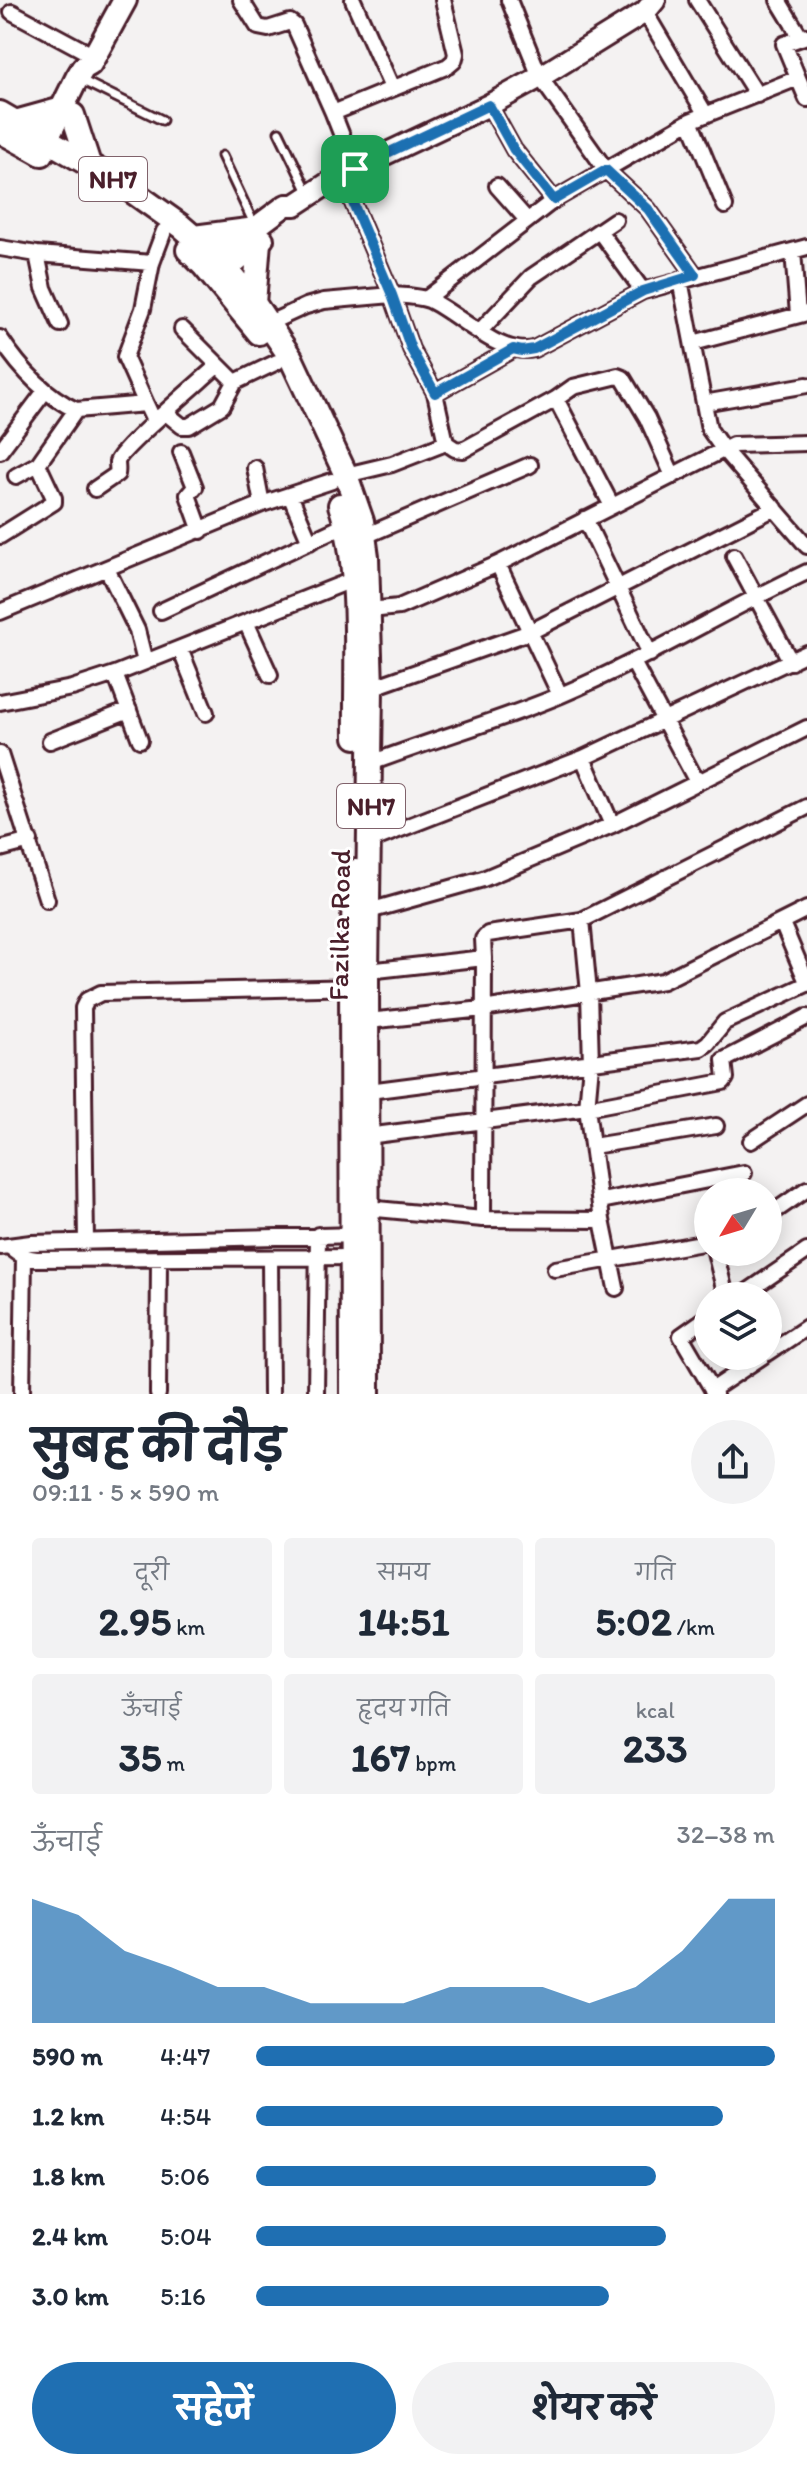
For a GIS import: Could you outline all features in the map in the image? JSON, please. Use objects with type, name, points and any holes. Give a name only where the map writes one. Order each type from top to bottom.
[{"type":"main road","points":[[49,150],[125,0]]},
{"type":"main road","points":[[216,268],[258,235],[292,215],[303,200],[348,172],[489,105],[540,77],[650,6]]},
{"type":"main road","points":[[5,122],[67,112]]},
{"type":"main road","points":[[67,112],[89,164]]},
{"type":"main road","name":"NH7","points":[[5,122],[216,268]]},
{"type":"main road","name":"NH7","points":[[49,150],[89,164],[119,182],[194,237],[216,268]]},
{"type":"main road","points":[[194,237],[258,235]]},
{"type":"main road","points":[[254,303],[258,235]]},
{"type":"main road","name":"Fazilka Road","points":[[216,268],[254,303],[291,358],[339,478],[356,530],[370,610],[369,911],[359,980],[368,1021],[366,1208],[359,1246],[368,1394]]},
{"type":"main road","name":"Fazilka Road","points":[[216,268],[277,362],[339,478]]},
{"type":"main road","name":"Fazilka Road","points":[[352,1394],[359,1246],[359,980],[352,580],[356,530]]},
{"type":"street","points":[[241,0],[253,21],[262,29],[292,23],[333,113],[348,172],[411,349],[435,393],[446,443],[463,450],[573,387],[618,376],[623,378],[647,418],[673,476]]},
{"type":"street","points":[[353,0],[392,88]]},
{"type":"street","points":[[333,113],[454,61],[456,54],[443,0]]},
{"type":"street","points":[[509,0],[540,77],[606,170],[648,209],[687,278],[693,343],[709,429],[723,449],[805,540]]},
{"type":"street","points":[[697,0],[757,95]]},
{"type":"street","points":[[778,0],[804,37],[785,42],[784,46],[807,99]]},
{"type":"street","points":[[650,6],[706,115]]},
{"type":"street","points":[[12,12],[87,70]]},
{"type":"street","points":[[426,299],[554,200],[690,121],[798,78]]},
{"type":"street","points":[[489,105],[514,150],[554,200]]},
{"type":"street","points":[[690,121],[725,206]]},
{"type":"street","points":[[497,186],[527,220]]},
{"type":"street","points":[[479,332],[531,277],[615,220]]},
{"type":"street","points":[[164,231],[152,263],[143,309],[125,357],[146,404],[160,417],[189,426],[222,406],[235,382],[277,362]]},
{"type":"street","points":[[600,232],[643,291]]},
{"type":"street","points":[[0,248],[152,263]]},
{"type":"street","points":[[269,323],[324,301],[392,295],[426,299],[479,332],[522,351],[534,349],[643,291],[800,249],[802,314],[693,343]]},
{"type":"street","points":[[37,254],[44,288],[60,324]]},
{"type":"street","points":[[182,329],[235,382]]},
{"type":"street","points":[[0,338],[45,391],[76,410],[146,404]]},
{"type":"street","points":[[435,393],[513,349]]},
{"type":"street","points":[[95,489],[117,474],[119,458],[218,365]]},
{"type":"street","points":[[704,403],[807,385]]},
{"type":"street","points":[[0,451],[45,391]]},
{"type":"street","points":[[556,399],[612,506]]},
{"type":"street","points":[[16,476],[38,464],[76,410]]},
{"type":"street","points":[[0,612],[262,504],[392,464],[446,443]]},
{"type":"street","points":[[370,610],[399,607],[498,564],[723,449],[743,444],[807,443]]},
{"type":"street","points":[[181,452],[195,487],[188,495],[201,531]]},
{"type":"street","points":[[0,536],[54,502],[38,464]]},
{"type":"street","points":[[161,611],[310,542],[356,530],[530,465]]},
{"type":"street","points":[[255,468],[262,504]]},
{"type":"street","points":[[290,495],[310,542]]},
{"type":"street","points":[[371,688],[530,632],[775,508]]},
{"type":"street","points":[[585,519],[650,654]]},
{"type":"street","points":[[734,556],[791,662]]},
{"type":"street","points":[[498,564],[560,695]]},
{"type":"street","points":[[107,569],[137,630],[145,662]]},
{"type":"street","points":[[371,763],[560,695],[650,654],[755,596],[807,572]]},
{"type":"street","points":[[0,702],[72,688],[115,674],[352,580]]},
{"type":"street","points":[[246,622],[270,675]]},
{"type":"street","points":[[180,649],[206,713]]},
{"type":"street","points":[[370,841],[583,758],[807,653]]},
{"type":"street","points":[[633,662],[697,782]]},
{"type":"street","points":[[115,674],[140,740]]},
{"type":"street","points":[[50,741],[129,710]]},
{"type":"street","points":[[369,911],[483,879],[612,825],[807,728]]},
{"type":"street","points":[[0,754],[3,776],[30,841],[47,900]]},
{"type":"street","points":[[583,758],[612,825]]},
{"type":"street","points":[[483,1219],[483,939],[488,934],[582,920],[807,807]]},
{"type":"street","points":[[0,849],[30,841]]},
{"type":"street","points":[[368,1021],[483,1009],[663,981],[807,909]]},
{"type":"street","points":[[582,920],[589,993],[591,1064],[587,1108],[602,1220],[616,1288]]},
{"type":"street","points":[[369,1091],[701,1048],[725,1022],[807,983],[782,923]]},
{"type":"street","points":[[86,1243],[83,1008],[87,1000],[101,993],[359,980],[484,958]]},
{"type":"street","points":[[367,1136],[587,1108],[723,1082],[726,1078],[724,1060],[807,1017]]},
{"type":"street","points":[[751,1141],[805,1109]]},
{"type":"street","points":[[593,1146],[716,1126]]},
{"type":"street","points":[[601,1201],[744,1173]]},
{"type":"street","points":[[782,1206],[807,1189]]},
{"type":"street","points":[[366,1208],[483,1219],[602,1220]]},
{"type":"street","points":[[316,1394],[318,1235]]},
{"type":"street","points":[[5,1247],[31,1243],[318,1235],[359,1246]]},
{"type":"street","points":[[555,1269],[694,1244]]},
{"type":"street","points":[[5,1247],[24,1257],[36,1259],[159,1260],[317,1258],[359,1246]]},
{"type":"street","points":[[762,1282],[807,1251]]},
{"type":"street","points":[[22,1394],[24,1257]]},
{"type":"street","points":[[270,1258],[271,1394]]},
{"type":"street","points":[[158,1394],[159,1260]]},
{"type":"street","points":[[694,1327],[681,1336],[694,1358]]},
{"type":"street","points":[[782,1344],[807,1327]]},
{"type":"street","points":[[701,1370],[714,1392],[744,1370]]},
{"type":"lane","points":[[87,70],[162,120]]},
{"type":"lane","points":[[279,132],[303,200]]},
{"type":"lane","points":[[222,156],[258,235]]},
{"type":"route","points":[[489,105],[514,150],[554,200],[606,170],[648,209],[695,275],[643,291],[534,349],[513,349],[435,393],[411,349],[392,295],[341,175],[355,169],[489,105]]}]
